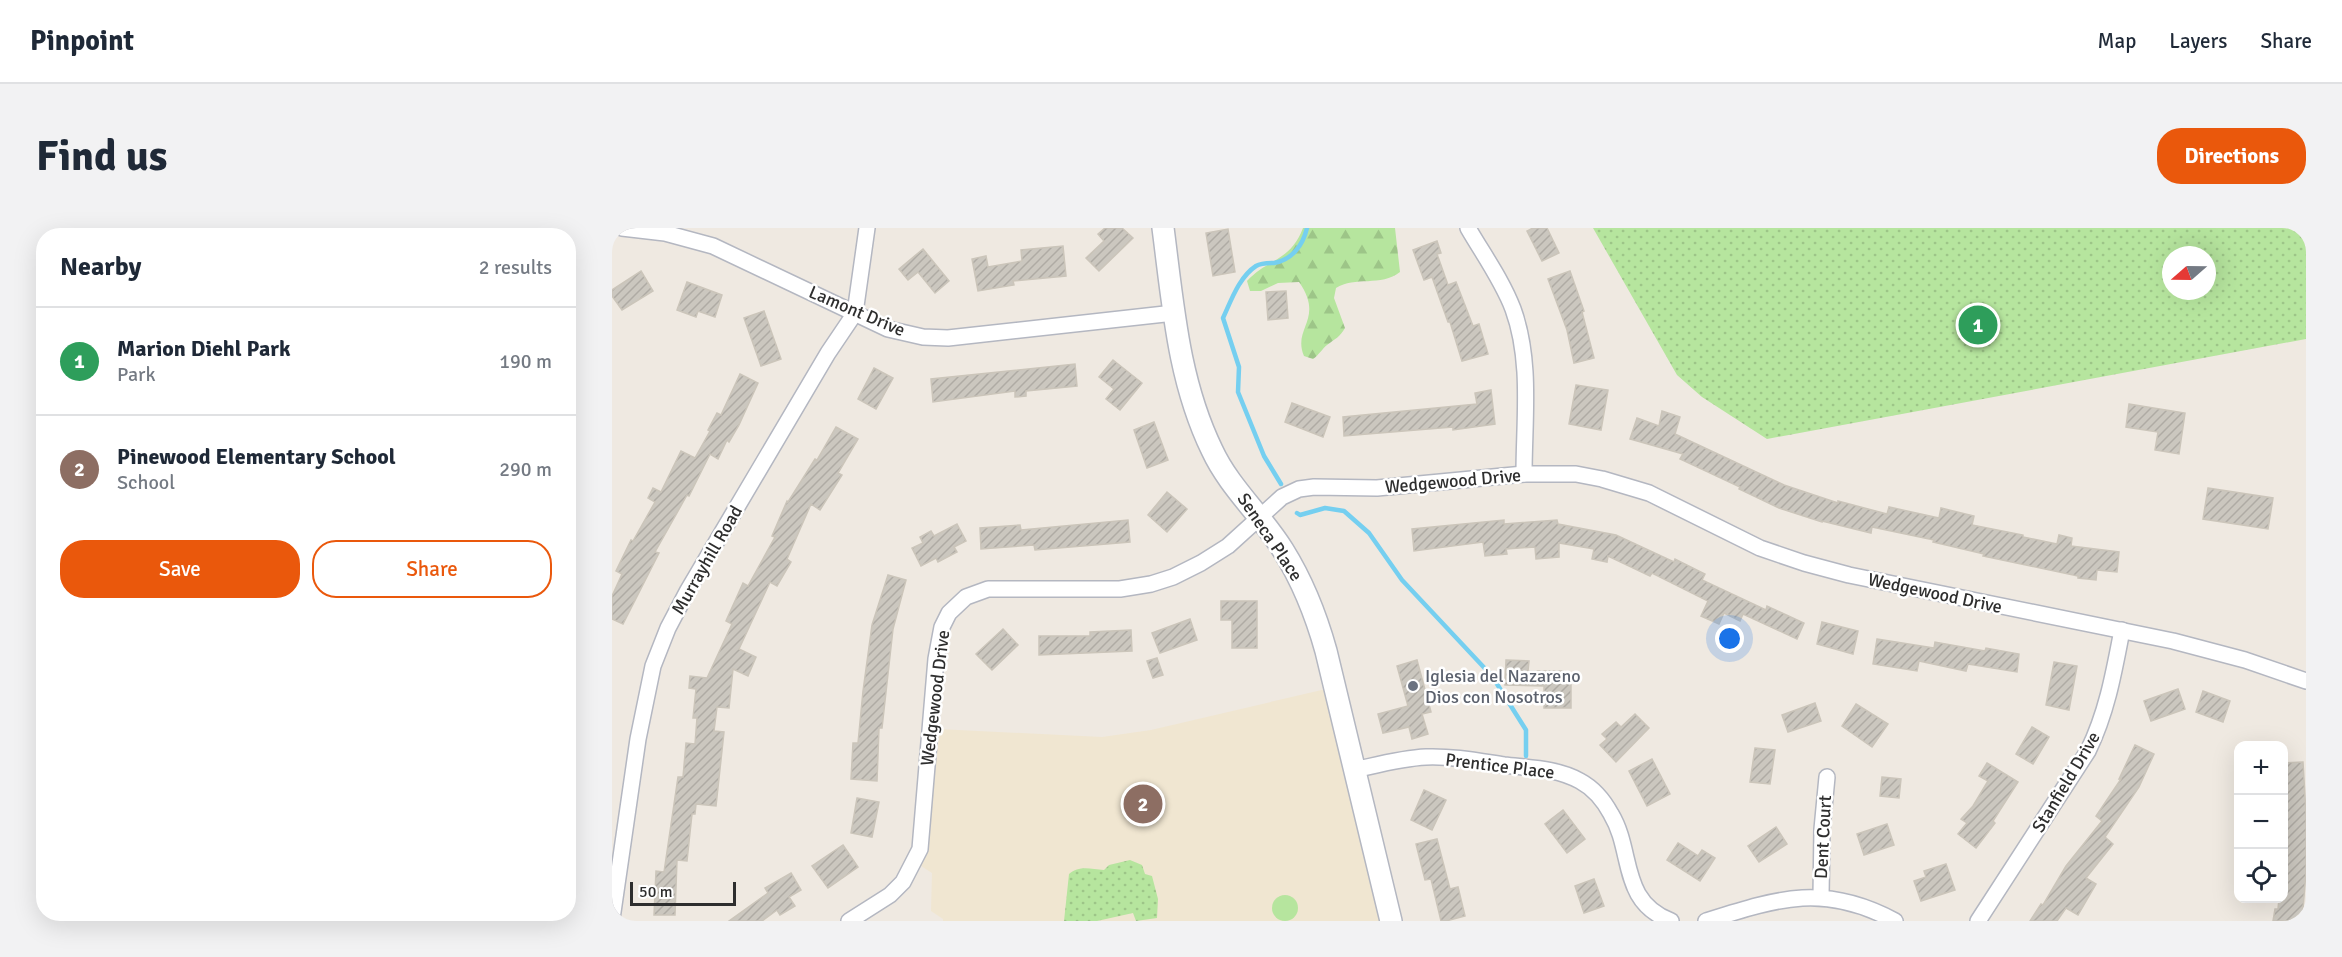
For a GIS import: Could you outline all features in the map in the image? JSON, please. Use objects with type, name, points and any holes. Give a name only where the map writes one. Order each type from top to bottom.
[{"type":"street","name":"Lamont Drive","points":[[622,228],[665,233],[713,246],[899,333],[923,337],[948,338],[1174,313]]},
{"type":"street","name":"Murrayhill Road","points":[[612,919],[643,712],[653,666],[668,628],[688,590],[822,363],[855,313],[867,228]]},
{"type":"street","name":"Seneca Place","points":[[1163,228],[1186,385],[1212,451],[1292,566],[1316,615],[1391,921]]},
{"type":"street","points":[[1468,228],[1508,297],[1521,336],[1524,364],[1524,474]]},
{"type":"street","name":"Wedgewood Drive","points":[[849,921],[890,895],[903,882],[920,849],[936,659],[942,627],[949,613],[960,602],[988,589],[1103,590],[1150,584],[1173,578],[1228,546],[1282,497],[1299,489],[1314,487],[1377,488],[1524,474],[1576,474],[1618,483],[1649,493],[1753,545],[1804,563],[1849,575],[2122,630],[2245,660],[2306,681]]},
{"type":"street","name":"Stanfield Drive","points":[[1978,921],[2088,751],[2108,702],[2122,630]]},
{"type":"street","name":"Prentice Place","points":[[1354,770],[1396,760],[1426,757],[1464,759],[1563,773],[1579,781],[1601,799],[1611,814],[1631,881],[1643,903],[1661,917],[1671,921]]},
{"type":"street","name":"Dent Court","points":[[1821,896],[1827,777]]},
{"type":"street","points":[[1706,921],[1762,903],[1805,896],[1821,896],[1873,909],[1895,921]]},
{"type":"shaded area","points":[[1326,689],[1382,921],[943,921],[931,911],[932,873],[921,866],[928,833],[938,729],[1102,737],[1151,730]]},
{"type":"green space","points":[[1303,228],[1395,228],[1400,272],[1385,279],[1343,284],[1336,288],[1334,298],[1345,328],[1313,359],[1304,356],[1301,346],[1309,305],[1299,282],[1278,283],[1261,291],[1250,291],[1247,281],[1285,254],[1298,239]]},
{"type":"green space","points":[[1593,228],[2306,228],[2306,339],[1767,439],[1702,397],[1677,375]]},
{"type":"green space","points":[[1130,860],[1142,865],[1145,874],[1152,876],[1158,899],[1157,918],[1136,921],[1133,913],[1097,921],[1064,921],[1069,874],[1081,869],[1104,870],[1109,865]]},
{"type":"green space","points":[[1285,895],[1294,899],[1298,908],[1294,917],[1285,921],[1276,917],[1272,908],[1276,899]]},
{"type":"building","points":[[1105,228],[1122,228],[1133,238],[1099,271],[1086,258],[1104,241],[1098,234]]},
{"type":"building","points":[[1533,228],[1547,228],[1559,253],[1542,261],[1527,231]]},
{"type":"building","points":[[1228,229],[1235,272],[1213,276],[1206,233]]},
{"type":"building","points":[[1437,241],[1441,253],[1437,254],[1448,285],[1456,282],[1473,326],[1479,324],[1488,354],[1462,361],[1450,322],[1448,322],[1432,277],[1424,280],[1413,250]]},
{"type":"building","points":[[1063,246],[1066,276],[1013,281],[1014,285],[978,291],[972,259],[986,256],[988,267],[1022,261],[1021,250]]},
{"type":"building","points":[[923,249],[949,281],[935,293],[918,272],[908,280],[899,269]]},
{"type":"building","points":[[641,271],[653,291],[622,310],[612,296],[612,290]]},
{"type":"building","points":[[1570,271],[1584,311],[1582,312],[1594,358],[1574,363],[1567,330],[1548,279]]},
{"type":"building","points":[[687,282],[722,295],[715,317],[698,311],[696,317],[677,310]]},
{"type":"building","points":[[1286,291],[1288,318],[1268,320],[1266,292]]},
{"type":"building","points":[[764,311],[781,359],[761,366],[744,318]]},
{"type":"building","points":[[1113,360],[1142,383],[1120,410],[1106,399],[1114,389],[1099,377]]},
{"type":"building","points":[[1075,364],[1077,386],[1026,391],[1026,396],[1015,397],[1015,391],[933,402],[931,379]]},
{"type":"building","points":[[874,368],[893,378],[876,409],[858,399]]},
{"type":"building","points":[[740,374],[758,383],[739,425],[729,442],[727,440],[718,459],[710,454],[689,496],[687,495],[655,552],[659,553],[623,624],[612,619],[612,596],[622,574],[616,571],[631,540],[633,541],[655,502],[648,498],[653,488],[661,492],[681,451],[695,458],[717,413],[721,415]]},
{"type":"building","points":[[1576,385],[1608,390],[1601,430],[1569,424]]},
{"type":"building","points":[[1491,390],[1495,424],[1453,430],[1453,427],[1344,436],[1343,417],[1477,404],[1475,393]]},
{"type":"building","points":[[1292,403],[1330,417],[1323,437],[1285,422]]},
{"type":"building","points":[[2129,404],[2185,413],[2179,454],[2155,450],[2158,432],[2126,427]]},
{"type":"building","points":[[1662,411],[1680,417],[1675,434],[1784,485],[1838,503],[1838,501],[1887,514],[1889,507],[1939,518],[1941,508],[1974,516],[1972,525],[2023,535],[2023,537],[2057,544],[2059,535],[2072,538],[2071,546],[2119,552],[2117,572],[2097,570],[2096,580],[2078,578],[2078,576],[1983,556],[1984,554],[1933,542],[1934,540],[1872,527],[1871,533],[1822,522],[1779,508],[1680,459],[1683,454],[1630,439],[1637,418],[1659,426]]},
{"type":"building","points":[[1154,422],[1168,460],[1147,468],[1134,430]]},
{"type":"building","points":[[836,427],[858,439],[838,473],[842,475],[820,510],[811,504],[787,559],[791,562],[777,586],[770,582],[739,649],[756,657],[748,676],[733,669],[729,708],[717,707],[714,731],[724,732],[716,806],[696,804],[695,814],[692,814],[687,861],[677,860],[675,915],[654,915],[656,871],[664,872],[678,777],[683,777],[686,743],[695,744],[697,718],[693,718],[696,689],[689,688],[690,676],[707,678],[732,624],[726,621],[743,583],[748,586],[775,537],[772,536],[787,501],[815,459],[817,460]]},
{"type":"building","points":[[2208,488],[2273,498],[2268,529],[2203,519]]},
{"type":"building","points":[[1167,492],[1187,509],[1167,532],[1148,515]]},
{"type":"building","points":[[1128,520],[1130,542],[1035,550],[1034,545],[981,549],[980,528],[1020,525],[1021,530]]},
{"type":"building","points":[[1504,520],[1504,524],[1557,520],[1558,524],[1616,535],[1705,574],[1702,580],[1766,610],[1767,606],[1804,623],[1797,639],[1743,614],[1740,621],[1724,613],[1719,624],[1701,616],[1708,601],[1652,573],[1650,576],[1608,556],[1607,562],[1592,559],[1594,549],[1559,543],[1559,557],[1536,559],[1535,547],[1506,549],[1507,554],[1485,556],[1483,542],[1414,551],[1412,529]]},
{"type":"building","points":[[957,524],[966,541],[954,547],[957,552],[938,562],[936,558],[921,566],[912,548],[923,543],[920,537],[931,531],[934,536]]},
{"type":"building","points":[[888,575],[906,580],[893,629],[882,728],[879,728],[877,781],[851,779],[853,743],[858,743],[872,625]]},
{"type":"building","points":[[1221,601],[1257,601],[1257,648],[1232,648],[1232,620],[1221,620]]},
{"type":"building","points":[[1190,619],[1197,640],[1160,653],[1152,633]]},
{"type":"building","points":[[1822,622],[1858,631],[1853,654],[1817,644]]},
{"type":"building","points":[[1003,629],[1018,645],[992,670],[976,654]]},
{"type":"building","points":[[1131,630],[1132,651],[1039,655],[1039,636],[1090,636],[1090,632]]},
{"type":"building","points":[[1877,639],[1934,648],[1935,642],[1985,651],[1986,648],[2019,654],[2017,672],[1968,664],[1966,671],[1919,661],[1917,671],[1873,664]]},
{"type":"building","points":[[1157,658],[1163,675],[1153,678],[1147,661]]},
{"type":"building","name":"Iglesia del Nazareno Dios con Nosotros","points":[[1417,660],[1431,712],[1422,714],[1428,734],[1412,739],[1409,727],[1383,733],[1378,714],[1408,706],[1397,666]]},
{"type":"building","points":[[1506,660],[1529,661],[1528,671],[1563,671],[1563,681],[1571,681],[1571,708],[1544,708],[1544,686],[1505,685]]},
{"type":"building","points":[[2054,662],[2077,666],[2069,710],[2046,705]]},
{"type":"building","points":[[2178,689],[2185,709],[2151,721],[2144,701]]},
{"type":"building","points":[[2203,691],[2230,701],[2223,722],[2196,712]]},
{"type":"building","points":[[1815,703],[1821,721],[1788,732],[1782,715]]},
{"type":"building","points":[[1856,704],[1888,724],[1872,747],[1842,726]]},
{"type":"building","points":[[1635,714],[1649,728],[1616,762],[1600,745],[1607,739],[1602,734],[1616,722],[1621,727]]},
{"type":"building","points":[[2032,727],[2049,737],[2033,764],[2016,754]]},
{"type":"building","points":[[2135,745],[2154,754],[2139,787],[2105,837],[2113,844],[2086,878],[2096,884],[2078,915],[2066,908],[2057,921],[2030,921],[2041,904],[2043,905],[2066,866],[2102,821],[2096,816],[2121,779],[2119,779]]},
{"type":"building","points":[[1755,748],[1775,750],[1770,784],[1750,782]]},
{"type":"building","points":[[1652,759],[1670,794],[1647,806],[1629,771]]},
{"type":"building","points":[[2303,762],[2306,872],[2302,921],[2273,921],[2279,903],[2288,903],[2288,763]]},
{"type":"building","points":[[1987,763],[2018,782],[1993,821],[1995,823],[1976,848],[1958,834],[1967,823],[1961,819],[1973,806],[1988,781],[1979,776]]},
{"type":"building","points":[[1882,777],[1901,779],[1899,798],[1880,796]]},
{"type":"building","points":[[1424,790],[1446,800],[1432,830],[1411,820]]},
{"type":"building","points":[[857,798],[879,802],[872,837],[851,833]]},
{"type":"building","points":[[1563,810],[1585,839],[1567,853],[1545,824]]},
{"type":"building","points":[[1887,824],[1894,845],[1864,855],[1857,834]]},
{"type":"building","points":[[1776,827],[1787,844],[1759,862],[1748,846]]},
{"type":"building","points":[[1437,839],[1450,889],[1458,887],[1465,916],[1446,921],[1441,921],[1431,879],[1425,880],[1416,844]]},
{"type":"building","points":[[1678,843],[1698,856],[1702,850],[1715,858],[1700,881],[1667,860]]},
{"type":"building","points":[[843,845],[858,867],[828,888],[812,866]]},
{"type":"building","points":[[1946,864],[1955,890],[1921,901],[1914,881],[1926,877],[1924,871]]},
{"type":"building","points":[[791,873],[801,890],[789,897],[795,906],[780,915],[777,910],[762,921],[729,921],[768,893],[765,888]]},
{"type":"building","points":[[1594,879],[1604,906],[1584,913],[1575,886]]},
{"type":"waterway","points":[[1281,484],[1264,456],[1238,392],[1239,367],[1223,318],[1245,276],[1258,265],[1286,259],[1300,246],[1307,228]]},
{"type":"waterway","points":[[1297,513],[1300,515],[1325,508],[1344,511],[1369,533],[1402,580],[1492,676],[1526,730],[1526,756]]},
{"type":"place","name":"Marion Diehl Park","points":[[1978,325]]},
{"type":"place","name":"Iglesia del Nazareno Dios con Nosotros","points":[[1413,686]]},
{"type":"place","name":"Pinewood Elementary School","points":[[1143,804]]}]
